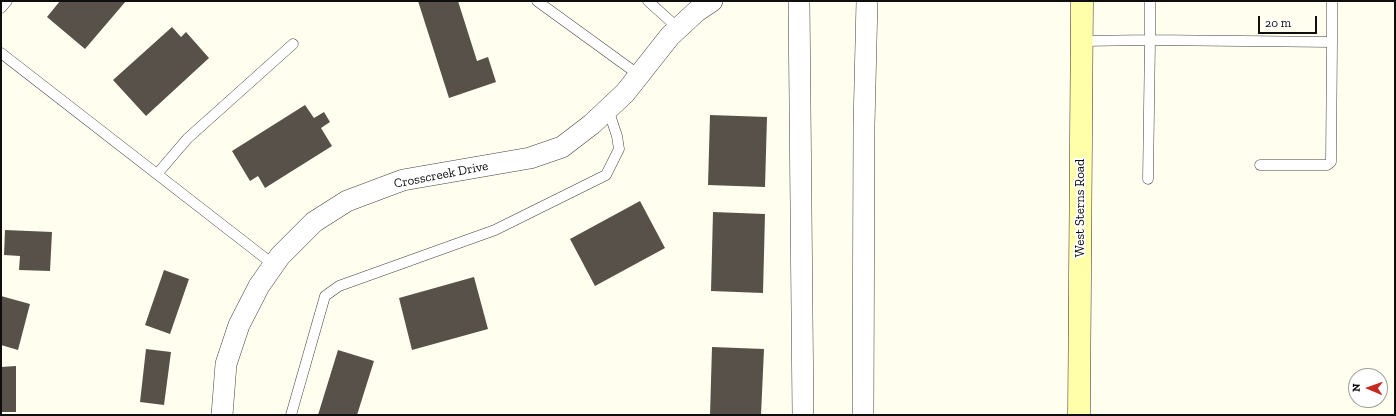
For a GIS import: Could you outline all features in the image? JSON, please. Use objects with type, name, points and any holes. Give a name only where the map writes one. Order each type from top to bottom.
[{"type":"main road","name":"West Sterns Road","points":[[1079,415],[1082,1]]},
{"type":"street","name":"Crosscreek Drive","points":[[222,415],[226,364],[238,325],[259,286],[280,256],[314,222],[347,201],[402,180],[525,159],[562,147],[592,124],[625,93],[670,36],[696,11],[712,1]]},
{"type":"street","points":[[799,1],[803,415]]},
{"type":"street","points":[[862,415],[864,125],[867,1]]},
{"type":"lane","points":[[1,8],[7,1]]},
{"type":"lane","points":[[536,1],[639,75]]},
{"type":"lane","points":[[648,1],[678,28]]},
{"type":"lane","points":[[1148,179],[1150,1]]},
{"type":"lane","points":[[1260,165],[1327,165],[1331,162],[1332,1]]},
{"type":"lane","points":[[1081,41],[1150,40],[1332,42]]},
{"type":"lane","points":[[157,174],[188,138],[293,44]]},
{"type":"lane","points":[[1,53],[274,265]]},
{"type":"lane","points":[[291,415],[325,296],[339,286],[495,230],[606,175],[619,149],[618,136],[608,109]]},
{"type":"building","points":[[60,1],[126,1],[85,49],[47,17]]},
{"type":"building","points":[[418,1],[458,1],[477,61],[488,57],[496,82],[449,98]]},
{"type":"building","points":[[172,27],[181,37],[186,32],[209,58],[146,116],[113,80]]},
{"type":"building","points":[[305,105],[314,118],[324,112],[330,122],[321,128],[332,146],[265,188],[258,176],[250,181],[232,151]]},
{"type":"building","points":[[710,115],[767,117],[765,187],[708,185]]},
{"type":"building","points":[[640,201],[665,248],[595,286],[570,239]]},
{"type":"building","points":[[713,212],[765,214],[763,293],[711,291]]},
{"type":"building","points":[[5,230],[52,232],[50,271],[19,270],[20,256],[4,255]]},
{"type":"building","points":[[164,270],[189,279],[170,334],[145,325]]},
{"type":"building","points":[[474,277],[488,329],[412,350],[399,298]]},
{"type":"building","points":[[1,296],[30,304],[18,350],[1,345]]},
{"type":"building","points":[[712,347],[764,349],[761,415],[710,415]]},
{"type":"building","points":[[146,349],[171,352],[164,405],[140,402]]},
{"type":"building","points":[[338,350],[374,361],[357,415],[318,415]]},
{"type":"building","points":[[16,366],[16,412],[1,412],[1,367]]}]
